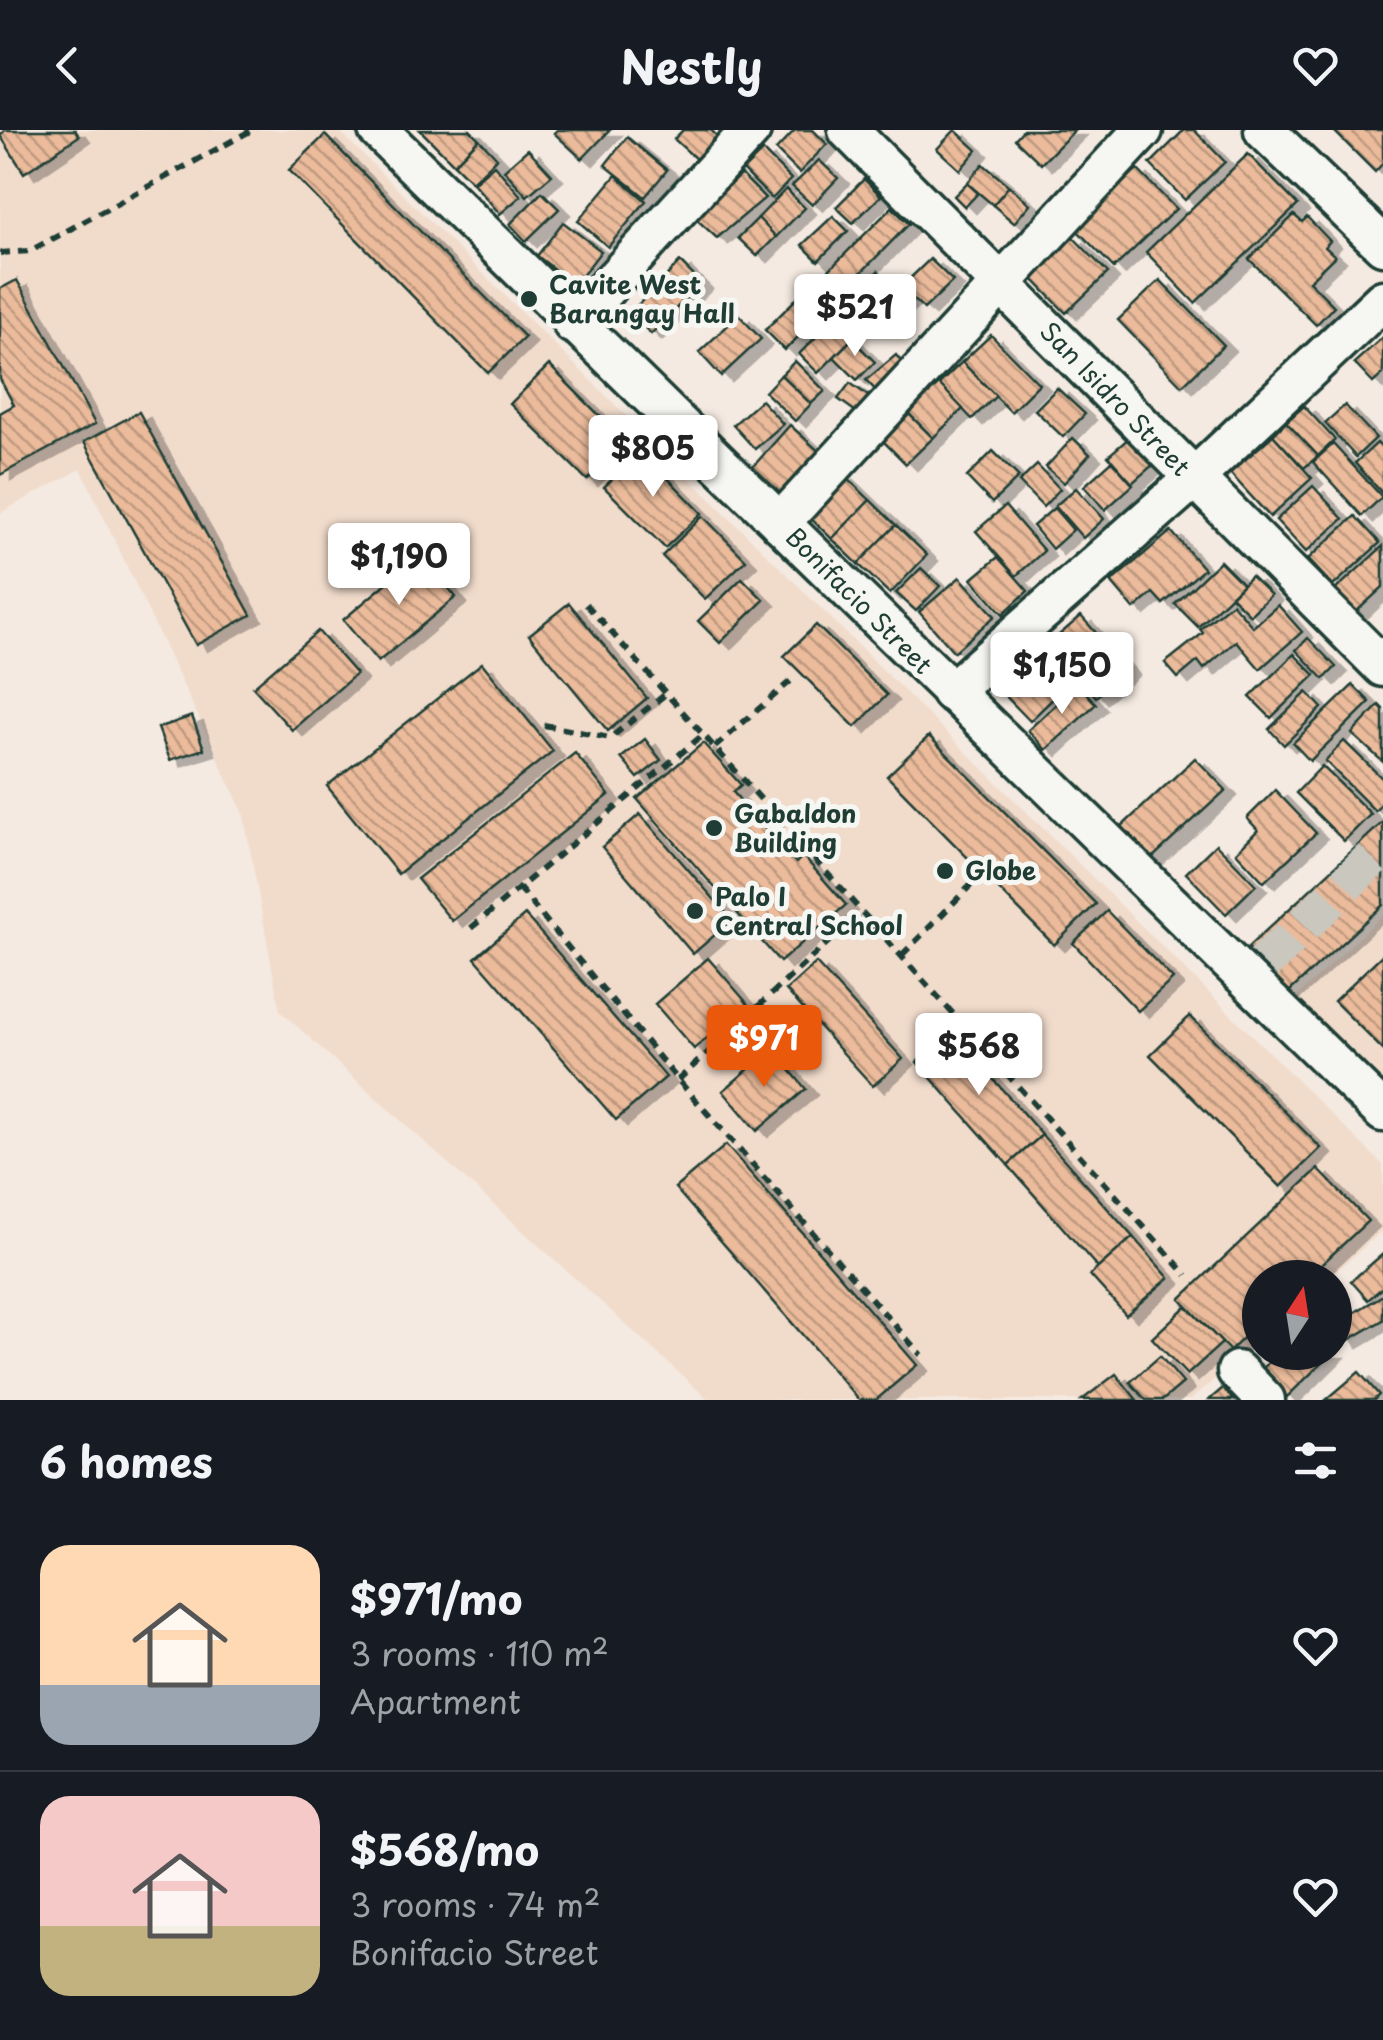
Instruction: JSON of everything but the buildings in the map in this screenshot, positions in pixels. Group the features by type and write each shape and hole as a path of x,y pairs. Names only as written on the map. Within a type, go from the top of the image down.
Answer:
{"street":[{"name":"Bonifacio Street","path":"378,130 951,692 1255,972 1383,1112"},
{"path":"573,324 751,130"},
{"name":"San Isidro Street","path":"848,130 1383,667"},
{"path":"780,522 1143,130"},
{"path":"1264,130 1383,245"},
{"path":"951,692 1194,479 1383,300"},
{"path":"1237,1372 1265,1400"}],"path":[{"path":"0,253 30,251 252,130"},
{"path":"586,604 1186,1275"},
{"path":"715,747 794,680"},
{"path":"544,725 610,738 666,693"},
{"path":"471,928 704,734"},
{"path":"902,955 972,884"},
{"path":"518,888 678,1080 920,1355"},
{"path":"678,1080 862,911"}],"shaded area":[{"name":"Palo I Central School","path":"0,130 338,130 1383,1165 1383,1230 1349,1260 1242,1260 1242,1355 1191,1400 709,1400 280,1011 243,812 81,469 0,513"},
{"path":"1383,915 1383,1087 1293,1000"}],"tunnel":[{"path":"1263,964 1383,848"}],"place":[{"name":"Cavite West Barangay Hall","path":"529,299"},
{"name":"Gabaldon Building","path":"714,828"},
{"name":"Globe","path":"945,871"},
{"name":"Palo I Central School","path":"695,911"}]}
